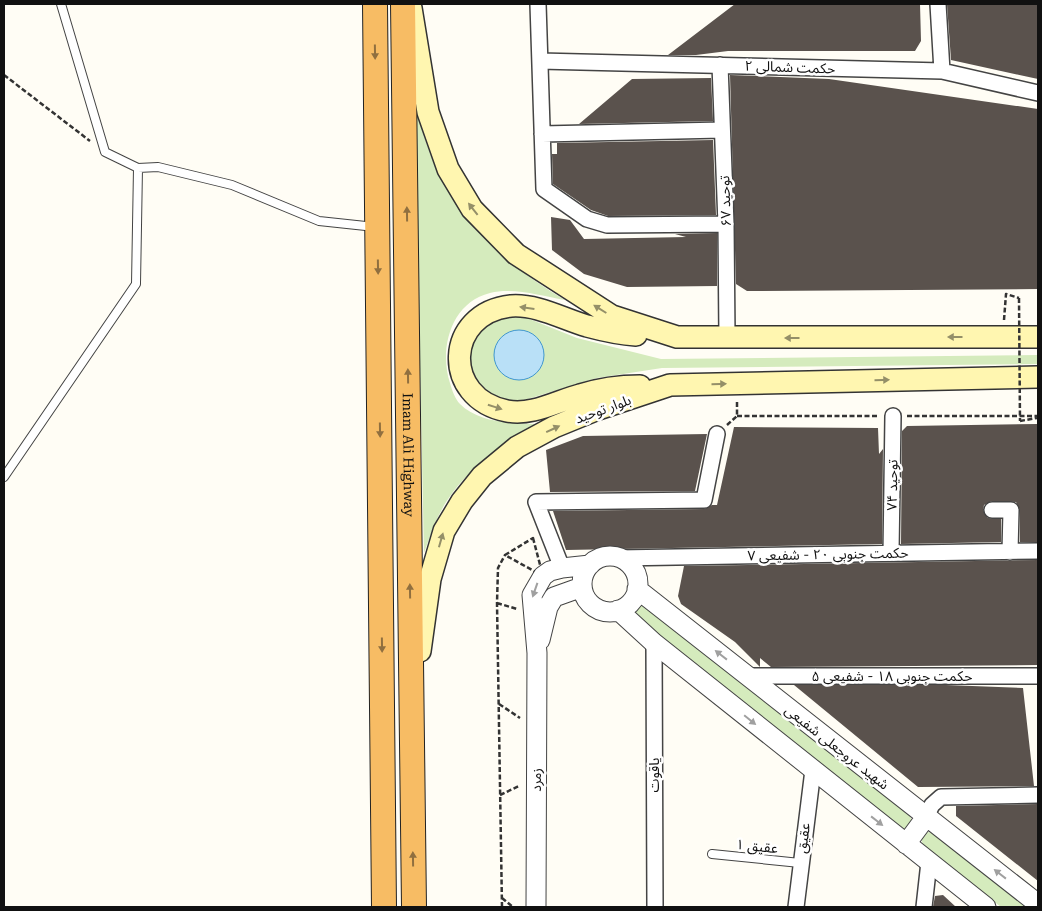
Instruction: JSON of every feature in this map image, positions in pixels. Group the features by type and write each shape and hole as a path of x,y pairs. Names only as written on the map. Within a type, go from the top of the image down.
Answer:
{"highway":[{"name":"Imam Ali Highway","path":"375,4 384,907"},
{"name":"Imam Ali Highway","path":"403,4 414,907"}],"main road":[{"path":"410,4 428,112 448,169 472,209 516,254 568,289 612,316 677,337"},
{"path":"670,385 625,386 581,394 535,410 510,412 489,407 474,398 462,378 459,360 463,340 473,322 490,311 512,306 535,309 587,326 630,335 727,338 1038,336"},
{"path":"995,336 1038,330"},
{"name":"بلوار توحید","path":"412,761 422,628 430,579 444,531 462,500 482,476 517,447 598,409 670,385 1038,377"},
{"path":"982,378 1038,386"}],"street":[{"path":"538,4 544,189 587,219 607,225 726,224"},
{"path":"938,4 942,71"},
{"name":"حکمت شمالی ۲","path":"540,61 942,71 1038,93"},
{"name":"توحید ۶۷","path":"720,65 726,224 727,338"},
{"path":"542,134 722,130"},
{"name":"توحید ۷۴","path":"891,554 894,416"},
{"path":"562,568 536,502 704,500 717,434"},
{"path":"992,510 1011,510 1010,552"},
{"name":"حکمت جنوبی ۲۰ - شفیعی ۷","path":"618,558 1038,551"},
{"path":"600,558 618,558 633,568 637,577 637,589 631,603 618,610 606,612 590,603 582,587 583,578 590,565 600,558"},
{"path":"543,576 562,568 590,565"},
{"name":"زمرد","path":"536,907 536,653 532,595 543,576"},
{"name":"زمرد","path":"536,653 548,607 554,597 582,587"},
{"name":"شهید عروجعلی شفیعی","path":"637,589 1038,904"},
{"path":"618,610 654,643 986,907"},
{"name":"یاقوت","path":"654,643 655,907"},
{"name":"حکمت جنوبی ۱۸ - شفیعی ۵","path":"747,676 1038,676"},
{"name":"عقیق","path":"796,907 813,770"},
{"path":"906,844 926,817 932,805 942,797 1038,795"},
{"path":"924,907 929,862"}],"lane":[{"path":"61,4 105,152 138,168 158,167 232,185 318,221 378,227"},
{"path":"4,478 136,284 138,168"},
{"name":"عقیق ۱","path":"712,854 800,863"}],"path":[{"path":"4,75 105,152"},
{"path":"995,336 1006,294 1020,298 1020,421 1038,417"},
{"path":"717,434 737,416 739,383"},
{"path":"502,907 498,568 505,555 533,538 543,576"},
{"path":"505,555 543,576"},
{"path":"499,704 536,729"},
{"path":"502,898 513,907"}],"green space":[{"path":"414,91 422,130 434,162 446,187 462,210 479,232 519,269 565,300 528,293 499,291 476,298 457,317 447,343 446,356 450,383 458,402 476,415 496,421 536,424 482,462 458,485 440,513 424,553"},
{"path":"512,316 527,318 577,338 661,359 1038,355 1038,364 662,368 597,378 521,401 504,402 480,389 469,364 470,348 485,324"},
{"path":"638,602 910,815 912,823 908,829 903,830 630,613"},
{"path":"928,832 932,833 1026,907 1001,907 923,846 921,837"}],"water":[{"path":"519,330 533,334 540,341 544,355 540,369 533,376 519,380 505,376 498,369 494,355 498,341 505,334"}],"building":[{"path":"735,4 920,4 921,41 915,51 728,51 696,55 668,55"},
{"path":"947,4 1038,4 1038,79 951,60"},
{"path":"730,75 829,79 1038,109 1038,289 747,291 736,284"},
{"path":"711,78 713,121 579,124 632,79"},
{"path":"713,140 716,215 608,216 591,210 553,184 552,154 557,154 557,143"},
{"path":"551,217 570,220 584,239 686,237 675,234 717,233 717,286 627,287 584,274 552,250"},
{"path":"1038,424 1038,542 1020,542 1020,510 1016,502 992,501 984,505 983,510 988,518 1001,519 1001,542 901,544 902,431 907,426"},
{"path":"734,427 878,428 879,454 883,449 882,544 566,550 553,511 704,509 717,505"},
{"path":"707,434 695,491 550,492 546,450 583,436"},
{"path":"1038,560 1038,665 771,667 760,658 760,667 735,642 681,604 678,596 684,566"},
{"path":"794,685 946,685 1023,688 1034,786 918,787"},
{"path":"1038,804 1038,881 956,816 956,806"},
{"path":"943,895 956,907 933,907 935,896"}]}
